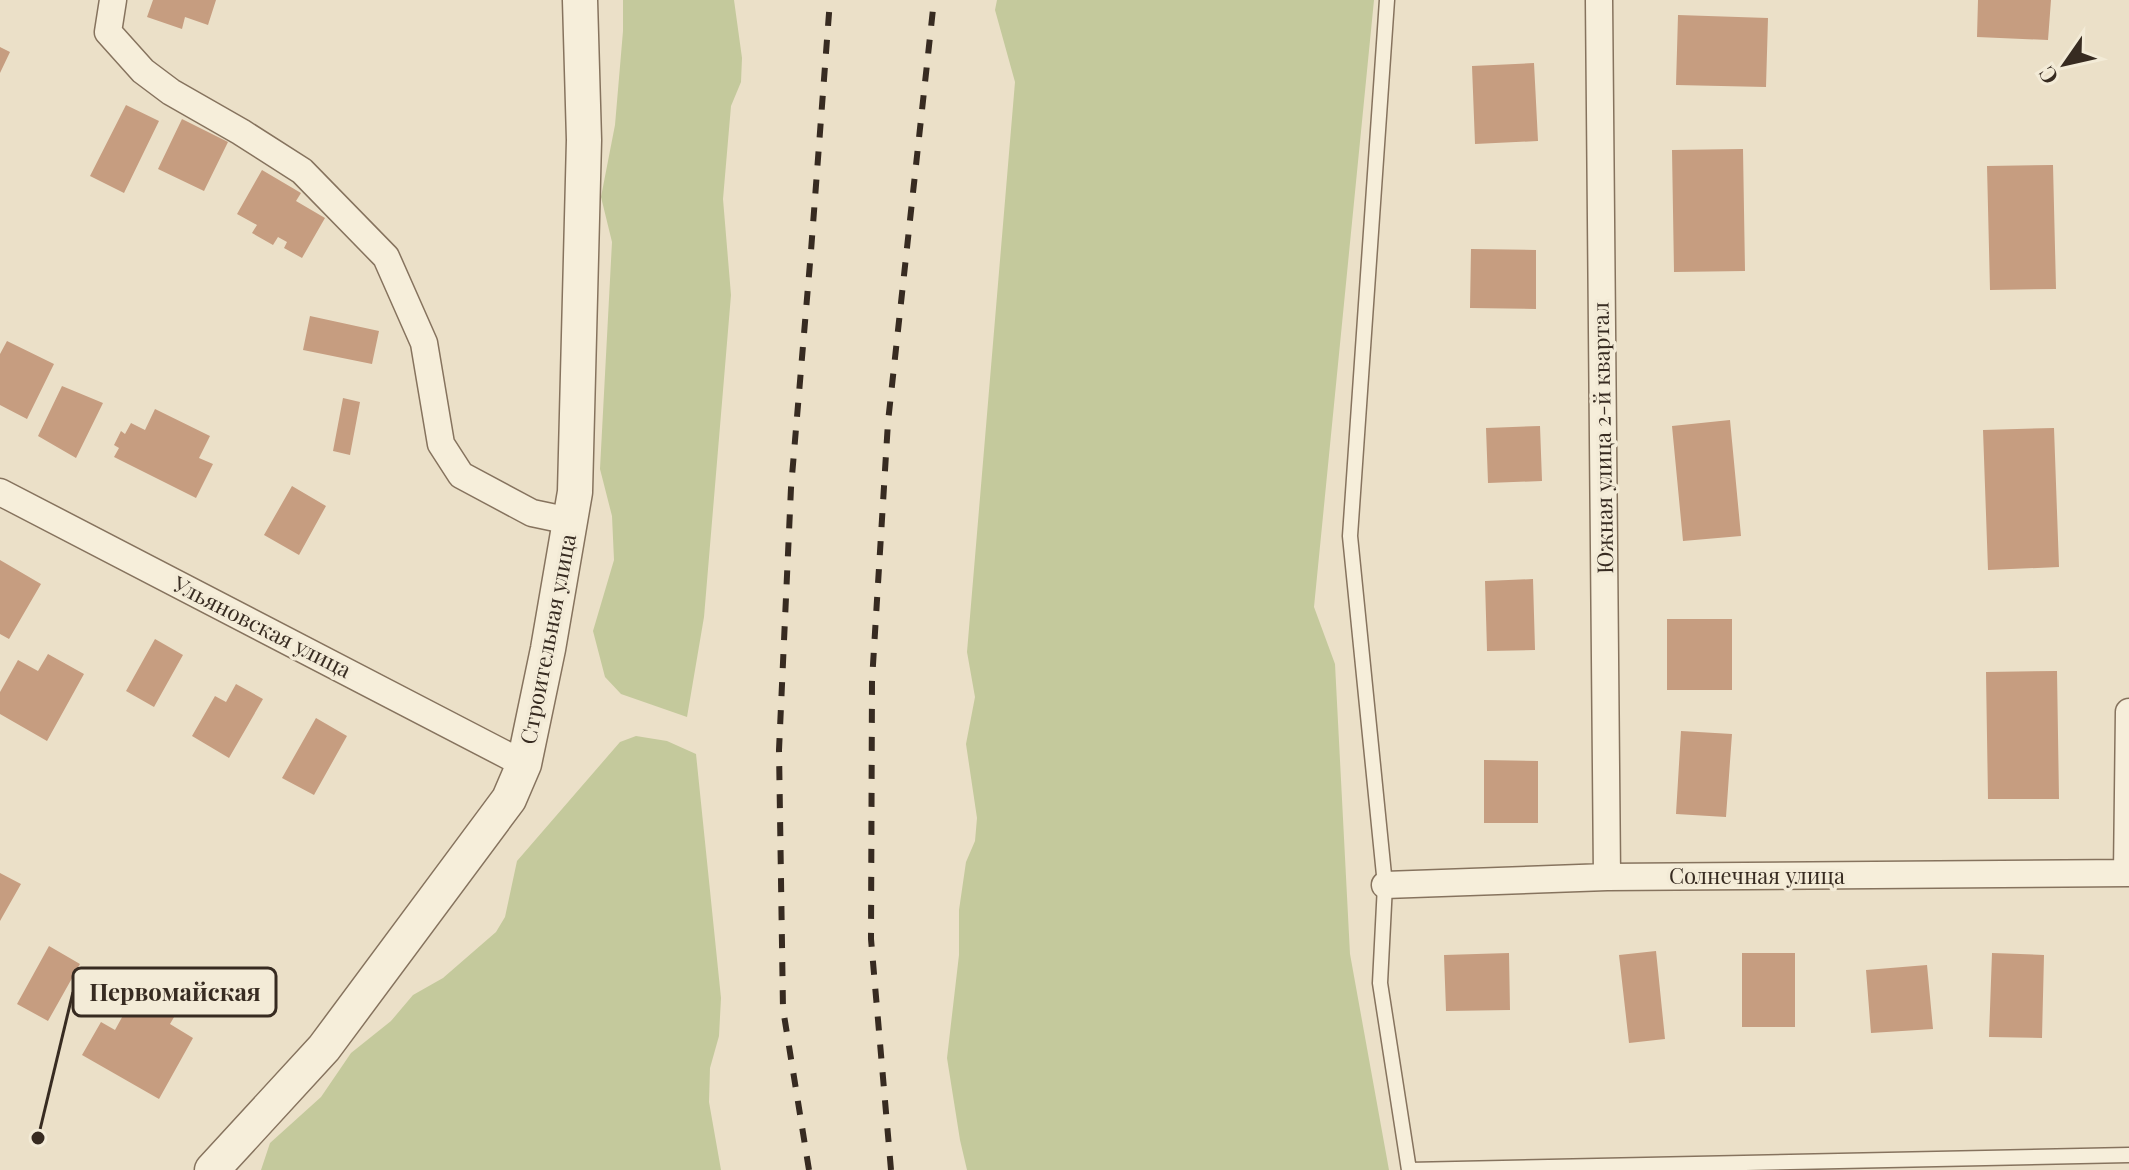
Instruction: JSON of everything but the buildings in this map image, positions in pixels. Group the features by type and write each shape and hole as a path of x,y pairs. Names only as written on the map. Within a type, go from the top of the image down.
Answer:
{"street":[{"path":"113,0 108,32 143,71 171,92 302,171 386,257 424,343 441,444 461,475 532,513 570,521"},
{"name":"Строительная улица","path":"212,1170 324,1048 509,799 524,764 575,492 584,140 580,0"},
{"name":"Южная улица 2-й квартал","path":"1599,0 1607,877"},
{"name":"Ульяновская улица","path":"0,492 524,764"},
{"path":"2128,873 2129,712"},
{"name":"Солнечная улица","path":"1385,885 1607,877 2128,873"}],"lane":[{"path":"1387,0 1350,536 1385,885 1380,983 1409,1170 2129,1155"}],"green space":[{"path":"623,0 734,0 742,58 741,82 731,106 723,199 731,295 704,617 687,717 621,694 605,677 593,631 614,560 612,516 600,469 612,242 601,197 615,125"},
{"path":"997,0 1374,0 1314,607 1335,664 1350,954 1389,1170 967,1170 947,1058 959,955 959,910 966,862 975,841 977,818 966,744 975,697 967,652 1015,82 995,10"},
{"path":"636,736 667,741 696,754 721,998 719,1036 710,1068 709,1102 721,1170 261,1170 270,1143 321,1097 351,1053 391,1021 413,995 443,978 496,932 505,917 517,861 620,742"}],"railway":[{"path":"809,1170 783,1009 779,750 791,488 830,0"},
{"path":"891,1170 871,939 872,681 888,422 934,0"}],"place":[{"name":"Первомайская","path":"38,1138"}]}
